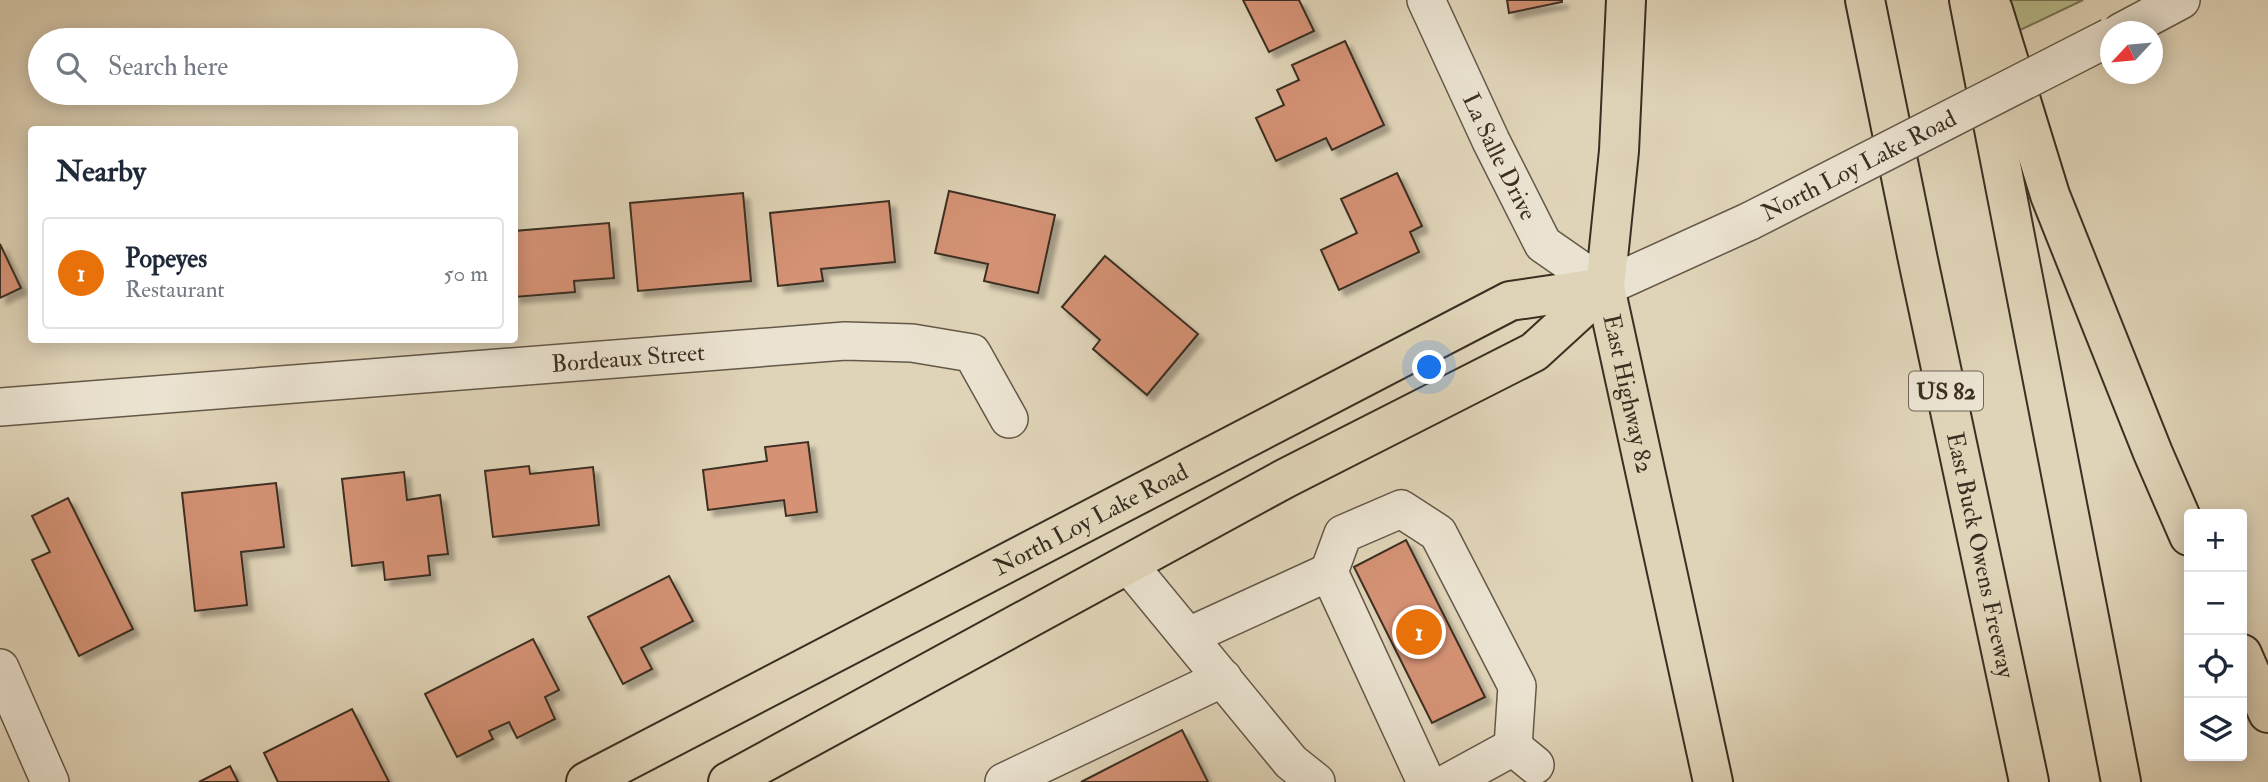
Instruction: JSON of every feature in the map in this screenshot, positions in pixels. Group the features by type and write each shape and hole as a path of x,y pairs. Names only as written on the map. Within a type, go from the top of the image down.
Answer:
{"main road":[{"name":"East Highway 82","path":"1626,0 1619,150 1605,287 1713,782"},
{"name":"East Buck Owens Freeway","path":"1865,0 1920,274 2029,782"},
{"path":"1969,0 2121,782"},
{"path":"1989,0 2050,195 2184,524"},
{"name":"North Loy Lake Road","path":"728,782 1286,478 1534,352 1605,287"},
{"name":"North Loy Lake Road","path":"586,782 1510,301 1605,287"},
{"path":"2247,665 2268,713"}],"street":[{"name":"La Salle Drive","path":"1426,0 1491,141 1543,244 1605,287"},
{"name":"North Loy Lake Road","path":"2140,21 2180,0"},
{"name":"North Loy Lake Road","path":"1605,287 1750,221 2100,42"},
{"name":"Bordeaux Street","path":"0,407 845,341 912,343 972,353 1009,419"},
{"path":"1426,782 1329,572 1343,534 1401,509 1438,533 1517,686 1524,756 1448,782"},
{"path":"1128,564 1291,762 1317,782"},
{"path":"1189,636 1329,572"},
{"path":"0,668 50,782"},
{"path":"1004,782 1223,678"}],"green space":[{"path":"1986,0 2083,0 1995,42"}],"building":[{"path":"1243,0 1299,0 1314,31 1269,52"},
{"path":"1507,0 1562,0 1562,2 1509,13"},
{"path":"1345,41 1384,125 1332,150 1326,138 1276,161 1256,118 1284,105 1277,90 1299,80 1292,65"},
{"path":"1397,173 1422,226 1410,232 1419,252 1339,290 1321,250 1357,233 1341,199"},
{"path":"949,191 1055,215 1038,293 984,281 988,264 935,253"},
{"path":"743,193 751,281 638,291 630,203"},
{"path":"889,201 895,262 821,269 823,281 778,286 770,213"},
{"path":"609,223 614,278 574,281 575,292 518,297 518,231"},
{"path":"0,244 21,288 0,298"},
{"path":"1105,256 1198,334 1147,395 1093,349 1100,340 1062,307"},
{"path":"808,442 817,512 786,516 784,500 708,510 703,470 767,461 765,447"},
{"path":"529,466 530,474 593,467 599,525 493,537 485,471"},
{"path":"404,472 407,500 440,495 448,554 428,556 430,575 385,580 383,562 352,566 342,479"},
{"path":"276,483 284,547 241,552 247,605 195,611 182,493"},
{"path":"68,498 133,629 79,656 32,560 50,552 32,516"},
{"path":"1406,540 1485,697 1432,723 1354,567"},
{"path":"669,576 693,621 641,648 652,669 623,684 588,617"},
{"path":"533,639 559,690 545,697 555,719 517,738 509,722 489,731 493,739 457,757 425,694"},
{"path":"352,709 389,782 278,782 264,753"},
{"path":"1182,730 1208,782 1081,782"},
{"path":"230,766 238,782 199,782"}],"place":[{"name":"Popeyes","path":"1419,632"}]}
